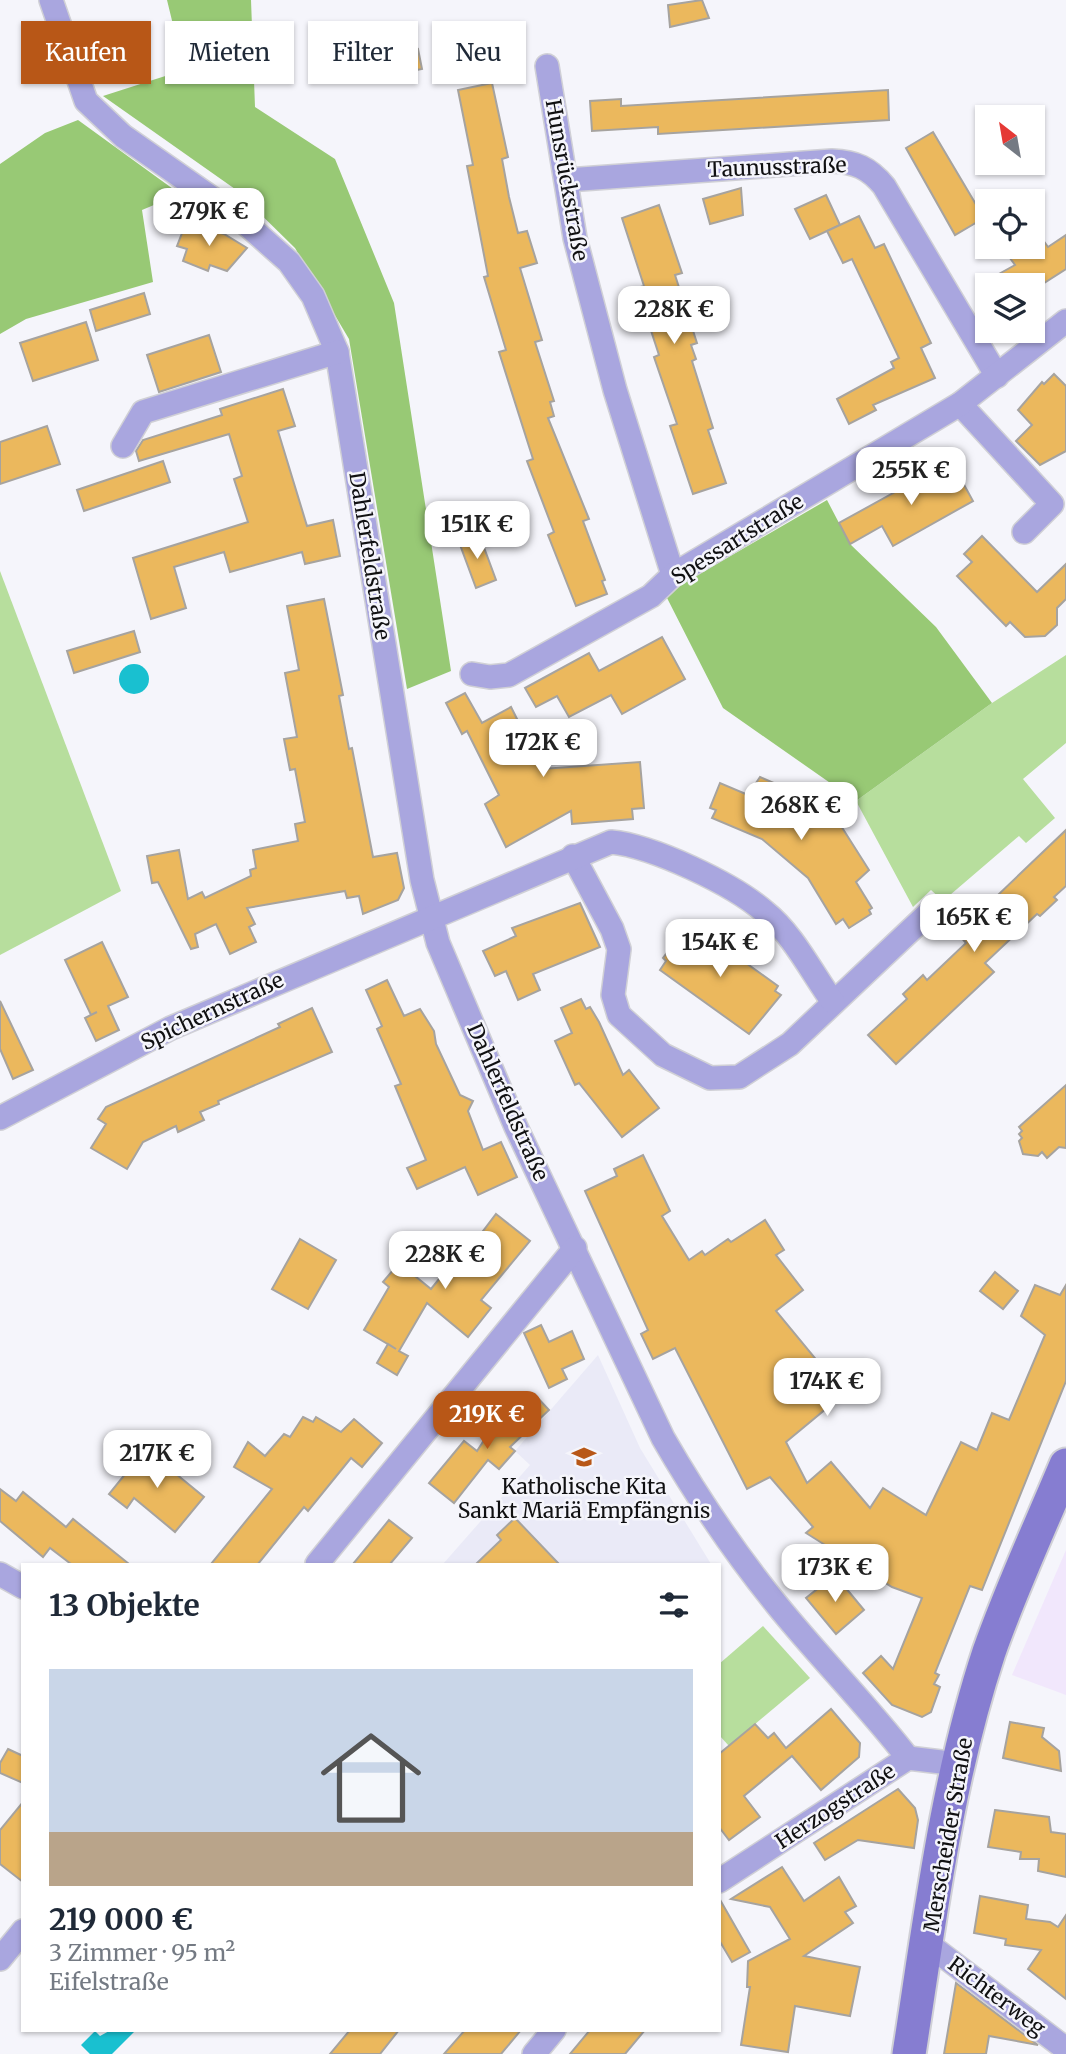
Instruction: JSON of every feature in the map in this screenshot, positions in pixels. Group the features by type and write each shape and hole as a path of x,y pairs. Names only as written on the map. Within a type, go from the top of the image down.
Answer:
{"main road":[{"name":"Merscheider Straße","path":"909,2054 958,1764 989,1653 1066,1465"}],"street":[{"name":"Dahlerfeldstraße","path":"51,0 86,101 123,136 236,215 289,262 313,296 337,352 430,916 516,1127 663,1438 713,1520 777,1605 908,1758"},
{"name":"Hunsrückstraße","path":"547,66 575,238 615,390 673,575"},
{"name":"Taunusstraße","path":"567,180 832,161 861,166 873,173 884,186 997,376"},
{"name":"Spessartstraße","path":"472,674 490,677 509,675 650,596 673,575 960,404 1066,321"},
{"path":"123,446 143,412 337,352"},
{"path":"960,404 1052,504 1024,532"},
{"name":"Spichernstraße","path":"0,1118 172,1028 601,844 626,843 647,849 741,895 767,913 833,1002"},
{"path":"573,856 612,929 619,949 614,995 619,1015 663,1055 710,1078 739,1076 796,1040 932,910"},
{"path":"318,1563 575,1248"},
{"path":"0,1574 21,1586"},
{"name":"Herzogstraße","path":"721,1880 908,1758 958,1764"},
{"path":"0,1959 21,1933"},
{"name":"Richterweg","path":"928,1944 1066,2049"},
{"path":"534,2054 552,2032"}],"shaded area":[{"name":"Katholische Kita Sankt Mariä Empfängnis","path":"598,1355 640,1448 710,1563 444,1563 530,1465 515,1451"},
{"path":"1066,1550 1066,1695 1012,1675"}],"green space":[{"path":"167,0 251,0 252,21 172,21"},
{"path":"165,76 165,84 254,84 255,107 335,159 394,303 451,671 407,689 349,339 295,248 235,189 103,96 140,84 151,84 151,81"},
{"path":"78,120 180,194 142,210 153,282 26,319 0,334 0,164 45,133"},
{"path":"827,500 850,544 936,627 992,703 856,801 723,708 665,594"},
{"path":"0,571 121,891 0,955"},
{"path":"1066,655 1066,743 1023,779 1055,818 1026,843 1019,836 943,901 931,890 913,907 856,801 992,703"},
{"path":"763,1626 810,1678 729,1746 721,1737 721,1662"}],"water":[{"path":"134,664 140,665 148,673 148,685 140,693 134,694 128,693 120,685 119,679 120,673 128,665"},
{"path":"94,2032 100,2036 107,2032 134,2032 112,2054 90,2054 81,2045"}],"building":[{"path":"702,0 709,18 670,27 668,5"},
{"path":"418,49 422,69 418,70"},
{"path":"492,84 508,157 502,159 518,233 527,231 537,263 520,268 542,340 535,342 554,401 550,402 554,416 548,418 589,519 583,521 605,580 602,581 607,594 576,606 548,535 554,532 527,461 533,459 499,352 506,350 484,277 488,276 467,166 473,165 458,90"},
{"path":"888,90 889,120 658,134 658,127 592,131 590,101 621,99 621,106"},
{"path":"933,132 975,203 975,223 955,235 906,148"},
{"path":"741,188 743,215 710,224 703,199"},
{"path":"826,195 840,225 810,239 795,209"},
{"path":"659,205 682,273 675,275 697,343 691,345 696,359 692,361 713,428 708,430 726,483 693,494 670,426 677,424 654,357 659,355 637,288 644,286 622,218"},
{"path":"859,216 875,248 884,244 931,343 921,348 935,378 873,405 876,410 849,424 837,399 894,368 891,362 899,358 852,259 843,263 827,231"},
{"path":"186,223 224,234 247,248 227,271 210,265 208,271 183,261 187,249 177,246"},
{"path":"1066,235 1066,269 1045,282 1045,273 1001,273 1015,265 1011,259 1045,259 1045,243 1048,247"},
{"path":"144,293 150,314 96,331 90,310"},
{"path":"86,322 98,360 33,381 20,343"},
{"path":"209,335 221,372 159,392 147,355"},
{"path":"1054,374 1066,386 1066,451 1040,465 1016,441 1032,425 1018,410 1042,382 1044,384"},
{"path":"283,389 295,426 278,431 307,526 333,520 340,556 305,564 302,552 230,572 224,552 174,567 186,608 151,619 133,558 248,522 234,479 242,476 229,434 139,461 136,451 143,440 222,415 220,409"},
{"path":"47,426 60,464 0,484 0,442"},
{"path":"163,461 170,482 84,511 77,490"},
{"path":"951,461 973,501 893,546 882,526 850,544 839,523"},
{"path":"479,534 496,580 476,588 459,542"},
{"path":"982,536 1037,592 1066,564 1066,599 1057,608 1057,625 1045,636 1025,637 1010,622 1006,626 957,576 972,562 964,554"},
{"path":"324,599 343,695 339,696 349,749 352,748 373,857 397,853 404,888 398,900 363,914 359,896 347,898 345,891 247,908 255,924 249,927 256,942 230,954 216,924 195,934 198,947 191,949 158,882 152,883 147,856 179,850 188,899 202,892 205,898 251,876 250,870 256,868 253,850 298,841 295,824 305,822 295,769 290,770 284,739 297,737 285,673 299,670 287,606"},
{"path":"134,631 140,652 74,673 67,651"},
{"path":"662,637 685,679 622,714 611,695 569,717 557,696 536,707 525,688 589,653 599,671"},
{"path":"465,693 482,723 511,707 542,769 640,762 644,808 632,809 633,819 572,824 571,811 506,847 485,804 499,795 467,731 462,734 446,703"},
{"path":"760,777 829,807 869,870 856,882 872,908 869,910 871,914 849,928 843,919 836,924 808,878 762,839 712,818 716,810 710,808 720,783 748,795"},
{"path":"1066,830 1066,886 1054,897 1057,900 1040,916 1037,914 985,963 994,972 896,1064 868,1035 907,999 903,994 923,975 927,980 966,943 961,937 982,919 978,914"},
{"path":"580,903 600,947 533,974 540,990 518,1000 506,971 495,976 483,951 516,936 512,928"},
{"path":"696,927 778,986 775,991 781,995 749,1034 660,970 666,961 663,958 686,928 692,932"},
{"path":"102,942 128,997 108,1006 119,1030 96,1041 85,1018 91,1015 65,960"},
{"path":"387,980 404,1016 420,1009 434,1031 436,1044 460,1095 473,1101 468,1111 483,1150 501,1142 517,1177 478,1195 465,1167 417,1189 407,1168 426,1160 395,1086 401,1084 377,1029 382,1026 366,990"},
{"path":"581,999 586,1009 590,1007 599,1022 623,1075 629,1070 659,1108 622,1137 579,1083 575,1085 555,1041 572,1033 561,1008"},
{"path":"0,1001 33,1070 13,1079 0,1049"},
{"path":"312,1008 332,1052 218,1101 219,1104 200,1112 204,1120 178,1132 176,1126 143,1142 127,1169 91,1148 106,1124 98,1119 106,1107 280,1027 278,1024"},
{"path":"1066,1085 1066,1148 1059,1147 1047,1158 1042,1152 1038,1156 1023,1154 1019,1141 1022,1131 1019,1127"},
{"path":"643,1155 670,1211 662,1216 689,1260 702,1251 705,1255 728,1239 731,1242 765,1220 784,1250 776,1255 803,1290 776,1311 824,1369 819,1373 839,1398 786,1442 807,1483 831,1462 870,1508 883,1488 926,1515 961,1442 977,1450 992,1413 1009,1420 1045,1335 1021,1316 1035,1285 1060,1295 1066,1285 1066,1381 982,1590 970,1586 935,1673 939,1675 934,1684 940,1687 931,1712 922,1717 892,1705 863,1673 881,1656 893,1669 922,1598 892,1587 806,1533 813,1527 770,1477 747,1489 675,1348 653,1359 641,1334 648,1330 585,1191 617,1176 614,1169"},
{"path":"496,1214 530,1241 481,1300 491,1308 468,1337 427,1303 399,1351 408,1356 397,1375 377,1363 388,1344 364,1330 389,1287 383,1282 399,1263 431,1289 460,1253 464,1256"},
{"path":"300,1239 336,1260 308,1309 272,1289"},
{"path":"995,1272 1018,1291 1003,1309 980,1291"},
{"path":"541,1325 549,1342 572,1331 584,1359 562,1369 567,1379 549,1388 524,1333"},
{"path":"534,1394 549,1410 510,1447 515,1451 499,1469 488,1460 454,1503 429,1483 464,1441 477,1451 490,1431 494,1434"},
{"path":"303,1417 313,1422 316,1417 341,1432 354,1419 382,1443 362,1467 351,1458 308,1511 304,1507 259,1563 212,1563 272,1489 234,1467 248,1442 265,1456 284,1434 290,1437"},
{"path":"142,1446 204,1497 175,1532 134,1498 127,1508 109,1494 131,1467 128,1465"},
{"path":"0,1489 16,1501 23,1492 66,1527 73,1519 128,1563 70,1563 50,1548 43,1557 0,1521"},
{"path":"515,1518 558,1563 477,1563 501,1540 497,1535"},
{"path":"389,1520 412,1538 391,1563 354,1563"},
{"path":"835,1575 864,1610 836,1634 806,1598"},
{"path":"831,1709 860,1743 859,1757 821,1790 792,1756 744,1796 760,1817 729,1840 721,1830 721,1752 755,1724 768,1738 774,1733 786,1748"},
{"path":"1010,1722 1044,1728 1042,1737 1059,1751 1061,1771 1003,1758"},
{"path":"8,1749 21,1755 21,1782 0,1773 0,1763"},
{"path":"898,1789 915,1808 918,1820 914,1848 858,1840 825,1860 814,1843"},
{"path":"21,1804 21,1880 0,1864 0,1830"},
{"path":"995,1810 1049,1817 1051,1832 1066,1834 1066,1877 1038,1871 1039,1859 1020,1859 1021,1852 988,1847"},
{"path":"782,1867 804,1901 839,1877 856,1906 845,1912 853,1923 804,1956 860,1967 850,2016 795,2006 788,2052 741,2045 750,1987 747,1987 748,1961 790,1939 770,1907 731,1899"},
{"path":"980,1896 1028,1905 1026,1919 1050,1922 1058,1927 1066,1915 1066,1999 1028,1969 1041,1950 1005,1945 1006,1939 974,1933"},
{"path":"721,1901 750,1952 732,1962 721,1943"},
{"path":"956,1983 1038,2045 989,2036 986,2054 944,2054"},
{"path":"348,2032 397,2032 380,2054 330,2054"},
{"path":"463,2032 519,2032 501,2054 444,2054"},
{"path":"588,2032 643,2032 625,2054 570,2054"}],"place":[{"name":"Katholische Kita Sankt Mariä Empfängnis","path":"584,1457"}]}
